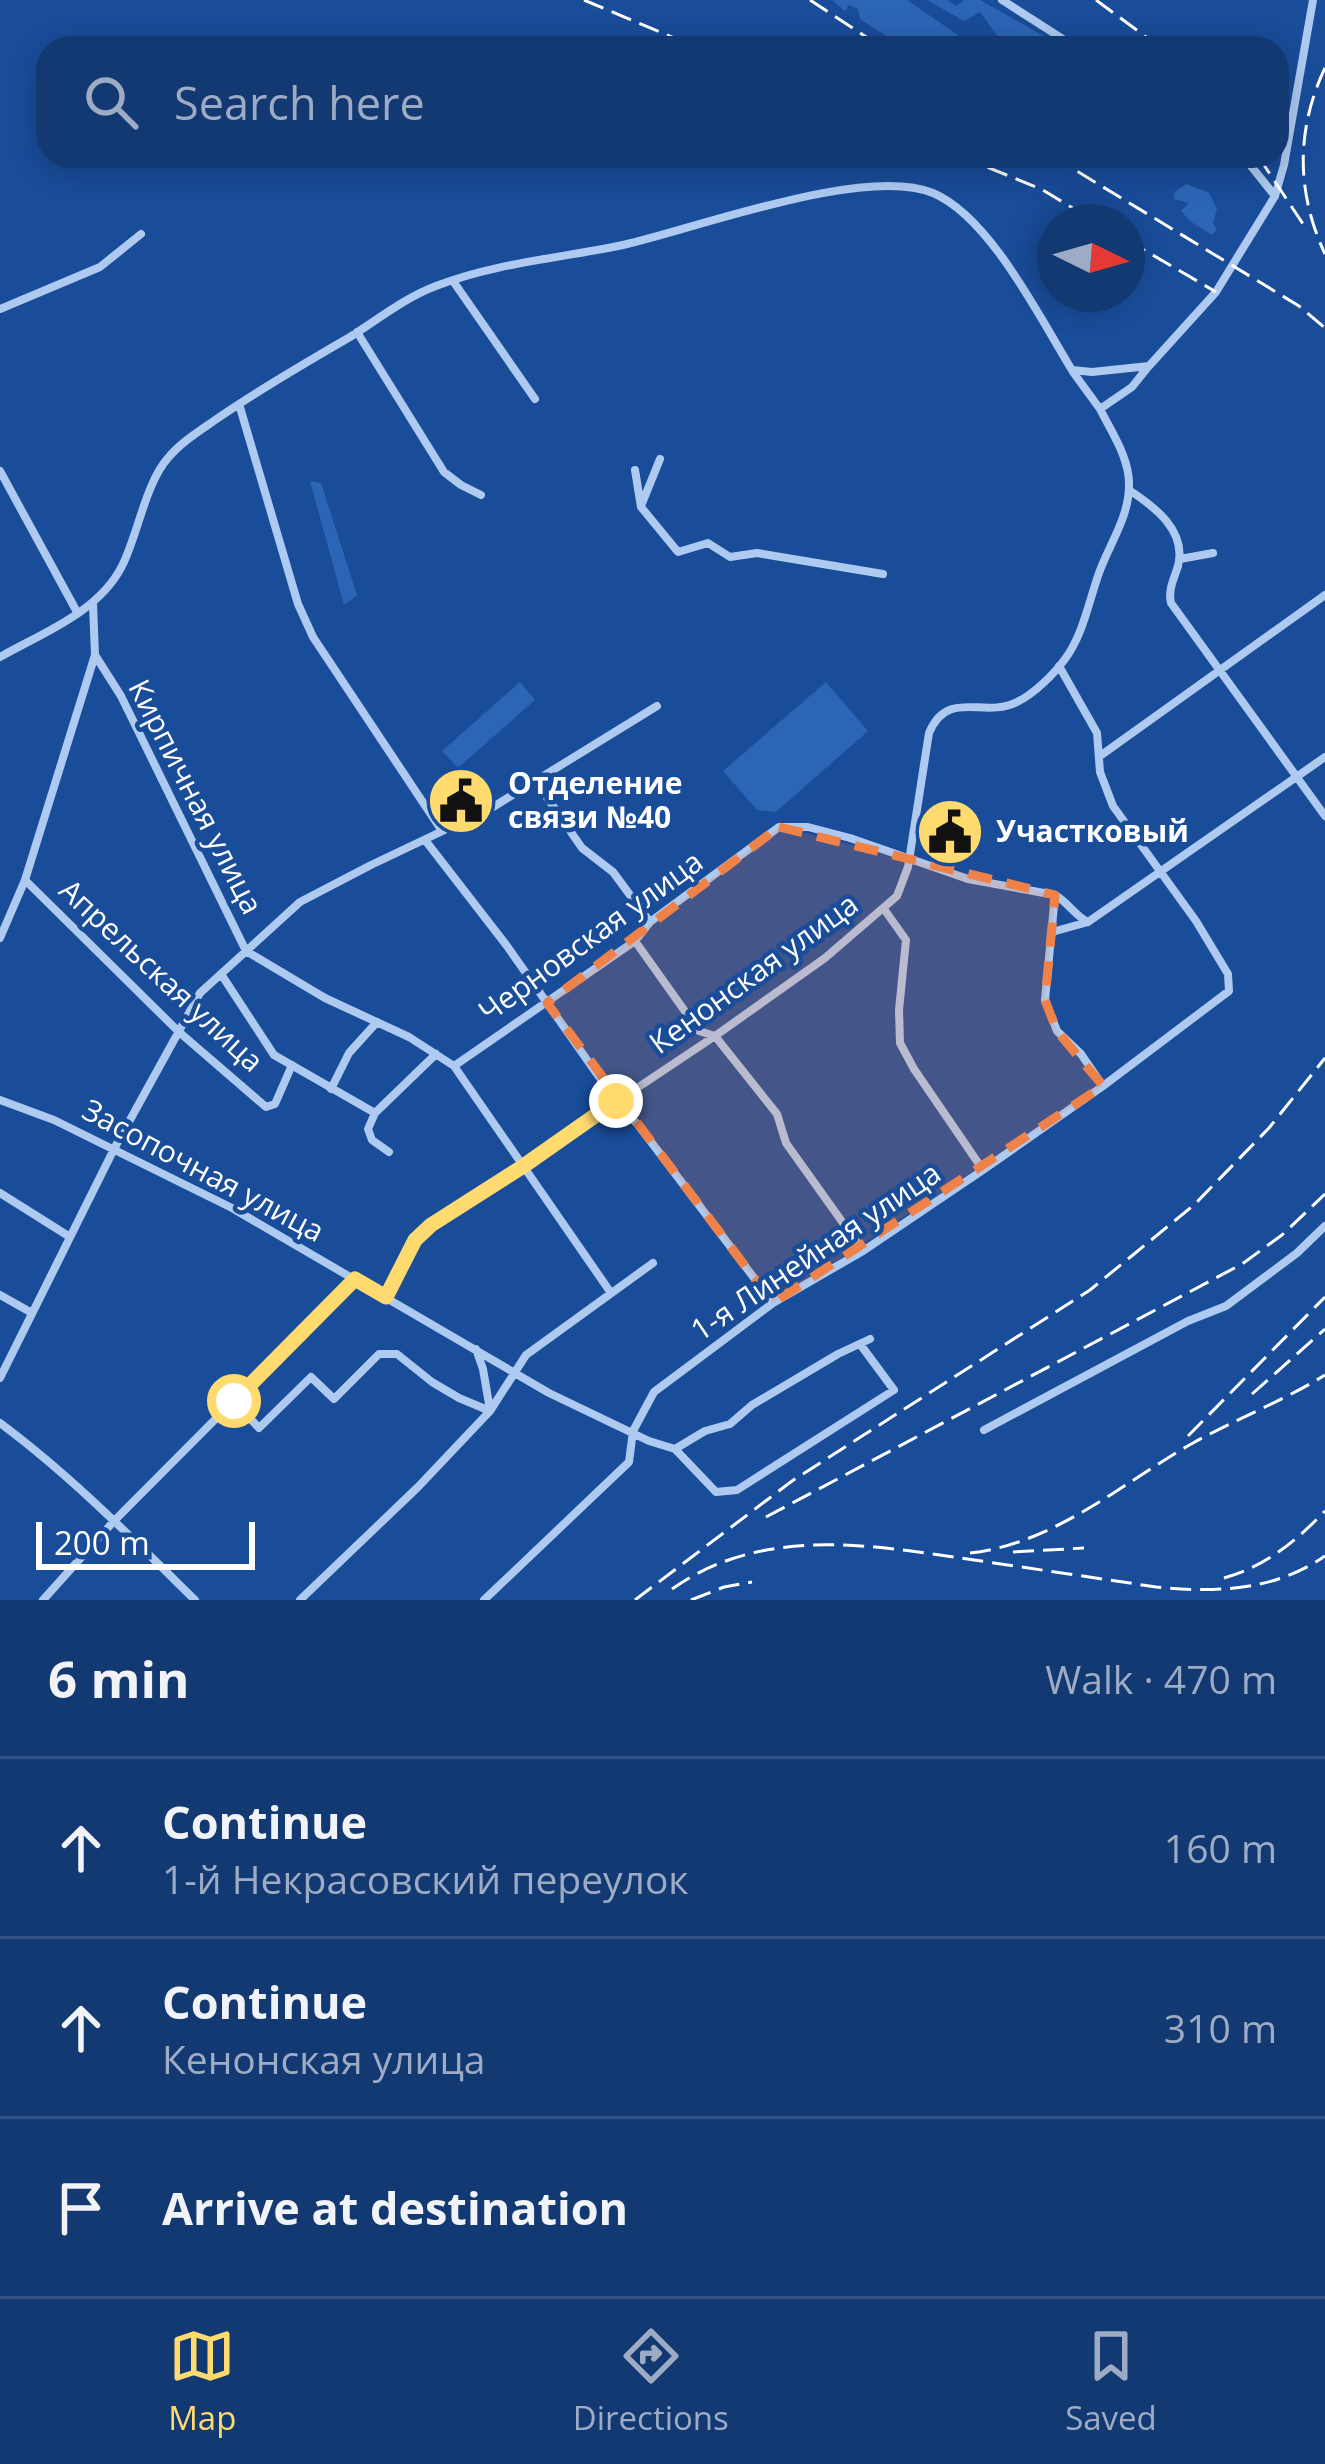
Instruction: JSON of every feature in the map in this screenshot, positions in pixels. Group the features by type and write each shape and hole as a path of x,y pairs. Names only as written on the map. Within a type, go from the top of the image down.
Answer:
{"street":[{"path":"1003,0 1058,36"},
{"path":"1289,137 1313,0"},
{"path":"1253,168 1276,196"},
{"path":"1100,410 1132,386 1216,292 1276,196 1283,168"},
{"path":"0,657 93,604 122,568 165,460 239,404 434,286 635,242 831,191 907,186 952,202 986,235 1100,410 1122,454 1130,490 1125,512 1081,627 1059,666 1097,733 1100,772 1113,806 1160,873"},
{"path":"0,309 100,267 141,235"},
{"path":"454,281 535,399"},
{"path":"357,332 444,472 481,495"},
{"path":"1072,370 1149,366"},
{"path":"239,404 298,604 314,638 442,831"},
{"path":"640,507 660,459"},
{"path":"635,470 640,507 678,552 708,543 730,557 758,553 883,574"},
{"path":"1,473 78,612"},
{"path":"1130,490 1169,523 1178,540 1180,559 1169,594 1171,603 1325,816"},
{"path":"1180,559 1213,553"},
{"path":"1099,757 1325,595"},
{"path":"0,938 25,880 95,656 93,604"},
{"name":"Кирпичная улица","path":"95,656 121,696 246,951 454,1066 611,1293"},
{"name":"Кенонская улица","path":"386,1297 415,1240 431,1225 715,1036 825,958 884,909 901,891 927,743 940,714 952,708 1017,702 1059,666"},
{"path":"0,1378 114,1149 200,993 300,902 474,817 657,706"},
{"path":"1052,932 1088,922 1325,757"},
{"path":"537,782 582,848 613,872 650,922"},
{"name":"Черновская улица","path":"454,1066 635,940 650,922 779,827 808,827 968,879 1055,895"},
{"path":"424,840 507,946 616,1101 773,1303"},
{"name":"1-я Линейная улица","path":"484,1600 629,1462 633,1431 654,1392 773,1303 862,1251 983,1170 1229,991 1228,974 1160,873"},
{"name":"Апрельская улица","path":"25,880 179,1032 266,1107 274,1104 292,1065"},
{"path":"1088,922 1055,895 1045,1000 1057,1031 1081,1054 1103,1086"},
{"path":"884,909 906,940 900,1043 983,1170"},
{"path":"635,940 699,1031 715,1036 777,1114 786,1143 862,1251"},
{"path":"221,974 274,1055 375,1113"},
{"path":"332,1089 349,1053 377,1022"},
{"path":"388,1152 372,1140 368,1129 375,1113 436,1054"},
{"name":"Засопочная улица","path":"0,1100 54,1120 232,1208 549,1393 675,1449"},
{"path":"0,1193 70,1237"},
{"path":"984,1430 1188,1321 1226,1306 1325,1226"},
{"path":"300,1600 490,1412 526,1355 653,1263"},
{"path":"43,1600 114,1521 355,1279"},
{"path":"0,1295 32,1313"},
{"path":"860,1344 894,1390 737,1490 716,1492 675,1449 705,1431 730,1424 752,1405 860,1344 870,1339"},
{"path":"476,1349 490,1412"},
{"path":"234,1401 259,1428 311,1378 334,1399 379,1354 397,1354 432,1382 490,1412"},
{"path":"0,1423 114,1521 195,1600"}],"highlighted area":[{"path":"779,827 1055,895 1045,1000 1057,1031 1103,1086 773,1303 547,1003"}],"shaded area":[{"path":"832,0 907,0 960,36 886,36 860,19 858,9 849,5 845,11"},
{"path":"927,0 947,0 956,6 964,0 980,0 1044,36 997,36 980,12 964,21"},
{"path":"1186,184 1209,193 1217,209 1213,223 1217,229 1212,235 1181,211 1189,203 1174,199"},
{"path":"310,481 321,483 357,595 344,605"},
{"path":"520,682 535,700 458,768 442,751"},
{"path":"826,682 868,731 776,812 757,810 723,771"}],"railway":[{"path":"584,0 670,36"},
{"path":"810,0 865,36"},
{"path":"1096,0 1145,36"},
{"path":"1325,68 1309,114 1303,161 1309,207 1325,254"},
{"path":"989,168 1066,204"},
{"path":"1072,168 1299,306 1325,328"},
{"path":"1266,168 1305,227"},
{"path":"1145,251 1216,292"},
{"path":"635,1600 792,1481 1090,1290 1194,1205 1269,1128 1325,1058"},
{"path":"766,1517 1242,1264 1282,1235 1325,1194"},
{"path":"1188,1436 1325,1297"},
{"path":"1252,1394 1325,1329"},
{"path":"970,1553 1030,1538 1059,1525 1193,1443 1325,1375"},
{"path":"1224,1578 1279,1552 1325,1511"},
{"path":"672,1589 743,1555 819,1545 897,1549 1200,1590 1265,1583 1325,1556"},
{"path":"1013,1552 1084,1548"},
{"path":"691,1600 752,1582"}],"place":[{"name":"Отделение связи №40","path":"461,801"},
{"name":"Участковый","path":"950,832"}],"route":[{"path":"234,1401 355,1279 386,1297 415,1240 431,1225 616,1101"}]}
